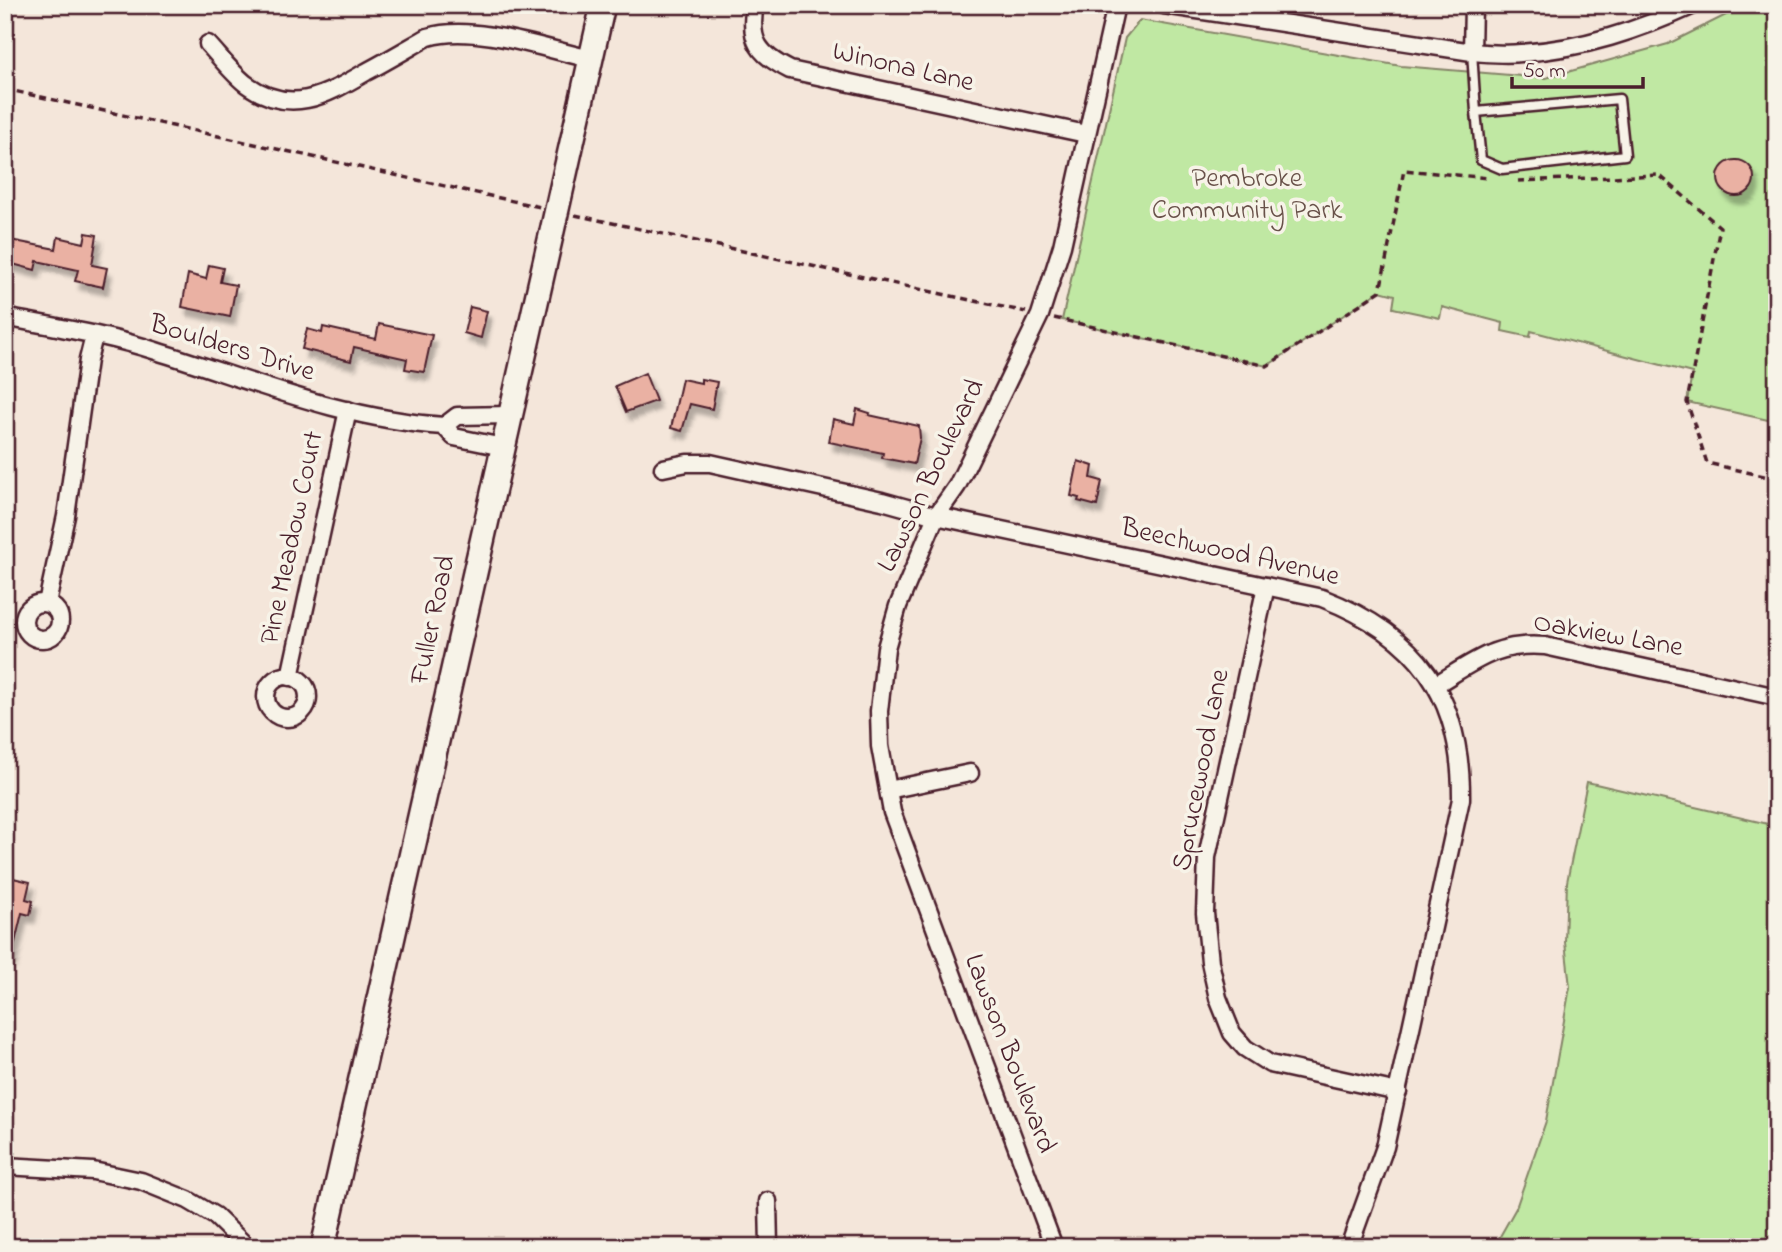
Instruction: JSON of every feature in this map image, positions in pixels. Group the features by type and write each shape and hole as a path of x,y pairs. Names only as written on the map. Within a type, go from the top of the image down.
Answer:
{"street":[{"name":"Fuller Road","path":"323,1247 604,5"},
{"name":"Winona Lane","path":"755,5 753,37 762,54 790,70 1086,134"},
{"name":"Lawson Boulevard","path":"1054,1247 922,899 892,812 880,746 879,711 887,649 898,606 936,516 957,486 1040,315 1062,246 1116,5"},
{"path":"1164,5 1268,13 1472,52 1521,54 1577,46 1640,29 1694,5"},
{"path":"1472,52 1473,5"},
{"path":"208,44 243,82 258,92 289,101 309,100 329,94 428,37 442,33 483,35 591,59"},
{"name":"Boulders Drive","path":"5,317 154,350 295,398 401,422 443,426 454,437 503,447"},
{"path":"47,603 66,516 88,360 94,336"},
{"name":"Pine Meadow Court","path":"290,677 348,410"},
{"name":"Boulders Drive","path":"443,426 457,416 510,415"},
{"name":"Beechwood Avenue","path":"663,468 687,463 710,463 882,501 936,516 1322,598 1346,607 1385,629 1409,652 1437,684 1452,720 1461,764 1461,799 1398,1092 1377,1175 1349,1247"},
{"name":"Sprucewood Lane","path":"1266,586 1208,857 1205,913 1210,962 1218,998 1232,1033 1245,1048 1270,1064 1398,1092"},
{"name":"Oakview Lane","path":"1437,684 1488,653 1522,644 1545,646 1777,697"},
{"path":"888,790 970,773"},
{"path":"5,1166 93,1171 141,1181 188,1200 206,1211 247,1247"},
{"path":"768,1201 769,1247"}],"lane":[{"path":"1472,52 1476,112 1480,160 1502,169 1625,155 1619,99 1476,112"}],"path":[{"path":"5,89 1268,366 1380,291 1404,170 1498,179"},
{"path":"1511,180 1524,182 1659,174 1720,228 1687,402 1707,463 1777,479"}],"green space":[{"name":"Pembroke Community Park","path":"1746,5 1777,5 1777,422 1687,402 1692,373 1531,331 1530,337 1502,331 1503,323 1442,307 1440,318 1393,308 1395,295 1380,291 1267,366 1062,320 1125,38 1140,20 1401,66 1546,78 1668,44"},
{"path":"1587,782 1777,826 1777,1247 1494,1247 1516,1208 1546,1121 1570,987 1565,942 1567,882"}],"building":[{"path":"1736,160 1749,165 1754,178 1749,191 1736,196 1723,191 1718,178 1723,165"},
{"path":"86,233 97,235 92,265 107,268 103,287 75,281 78,270 37,261 35,270 5,262 5,239 56,249 58,237 84,243"},
{"path":"209,265 223,268 220,282 236,285 230,317 182,307 188,274 206,279"},
{"path":"470,307 487,311 481,338 464,333"},
{"path":"379,324 432,335 424,372 405,369 407,359 354,347 351,361 302,349 307,329 322,333 323,327 376,339"},
{"path":"645,373 656,401 626,412 615,386"},
{"path":"682,379 701,383 701,379 717,382 712,409 690,404 682,431 671,428"},
{"path":"857,409 870,413 869,415 919,426 920,438 914,464 882,458 883,453 829,442 833,419 854,424"},
{"path":"1078,461 1093,466 1091,478 1102,481 1097,506 1078,501 1079,498 1071,496"},
{"path":"5,876 30,882 26,899 33,901 30,915 22,913 11,959 5,958"}]}
